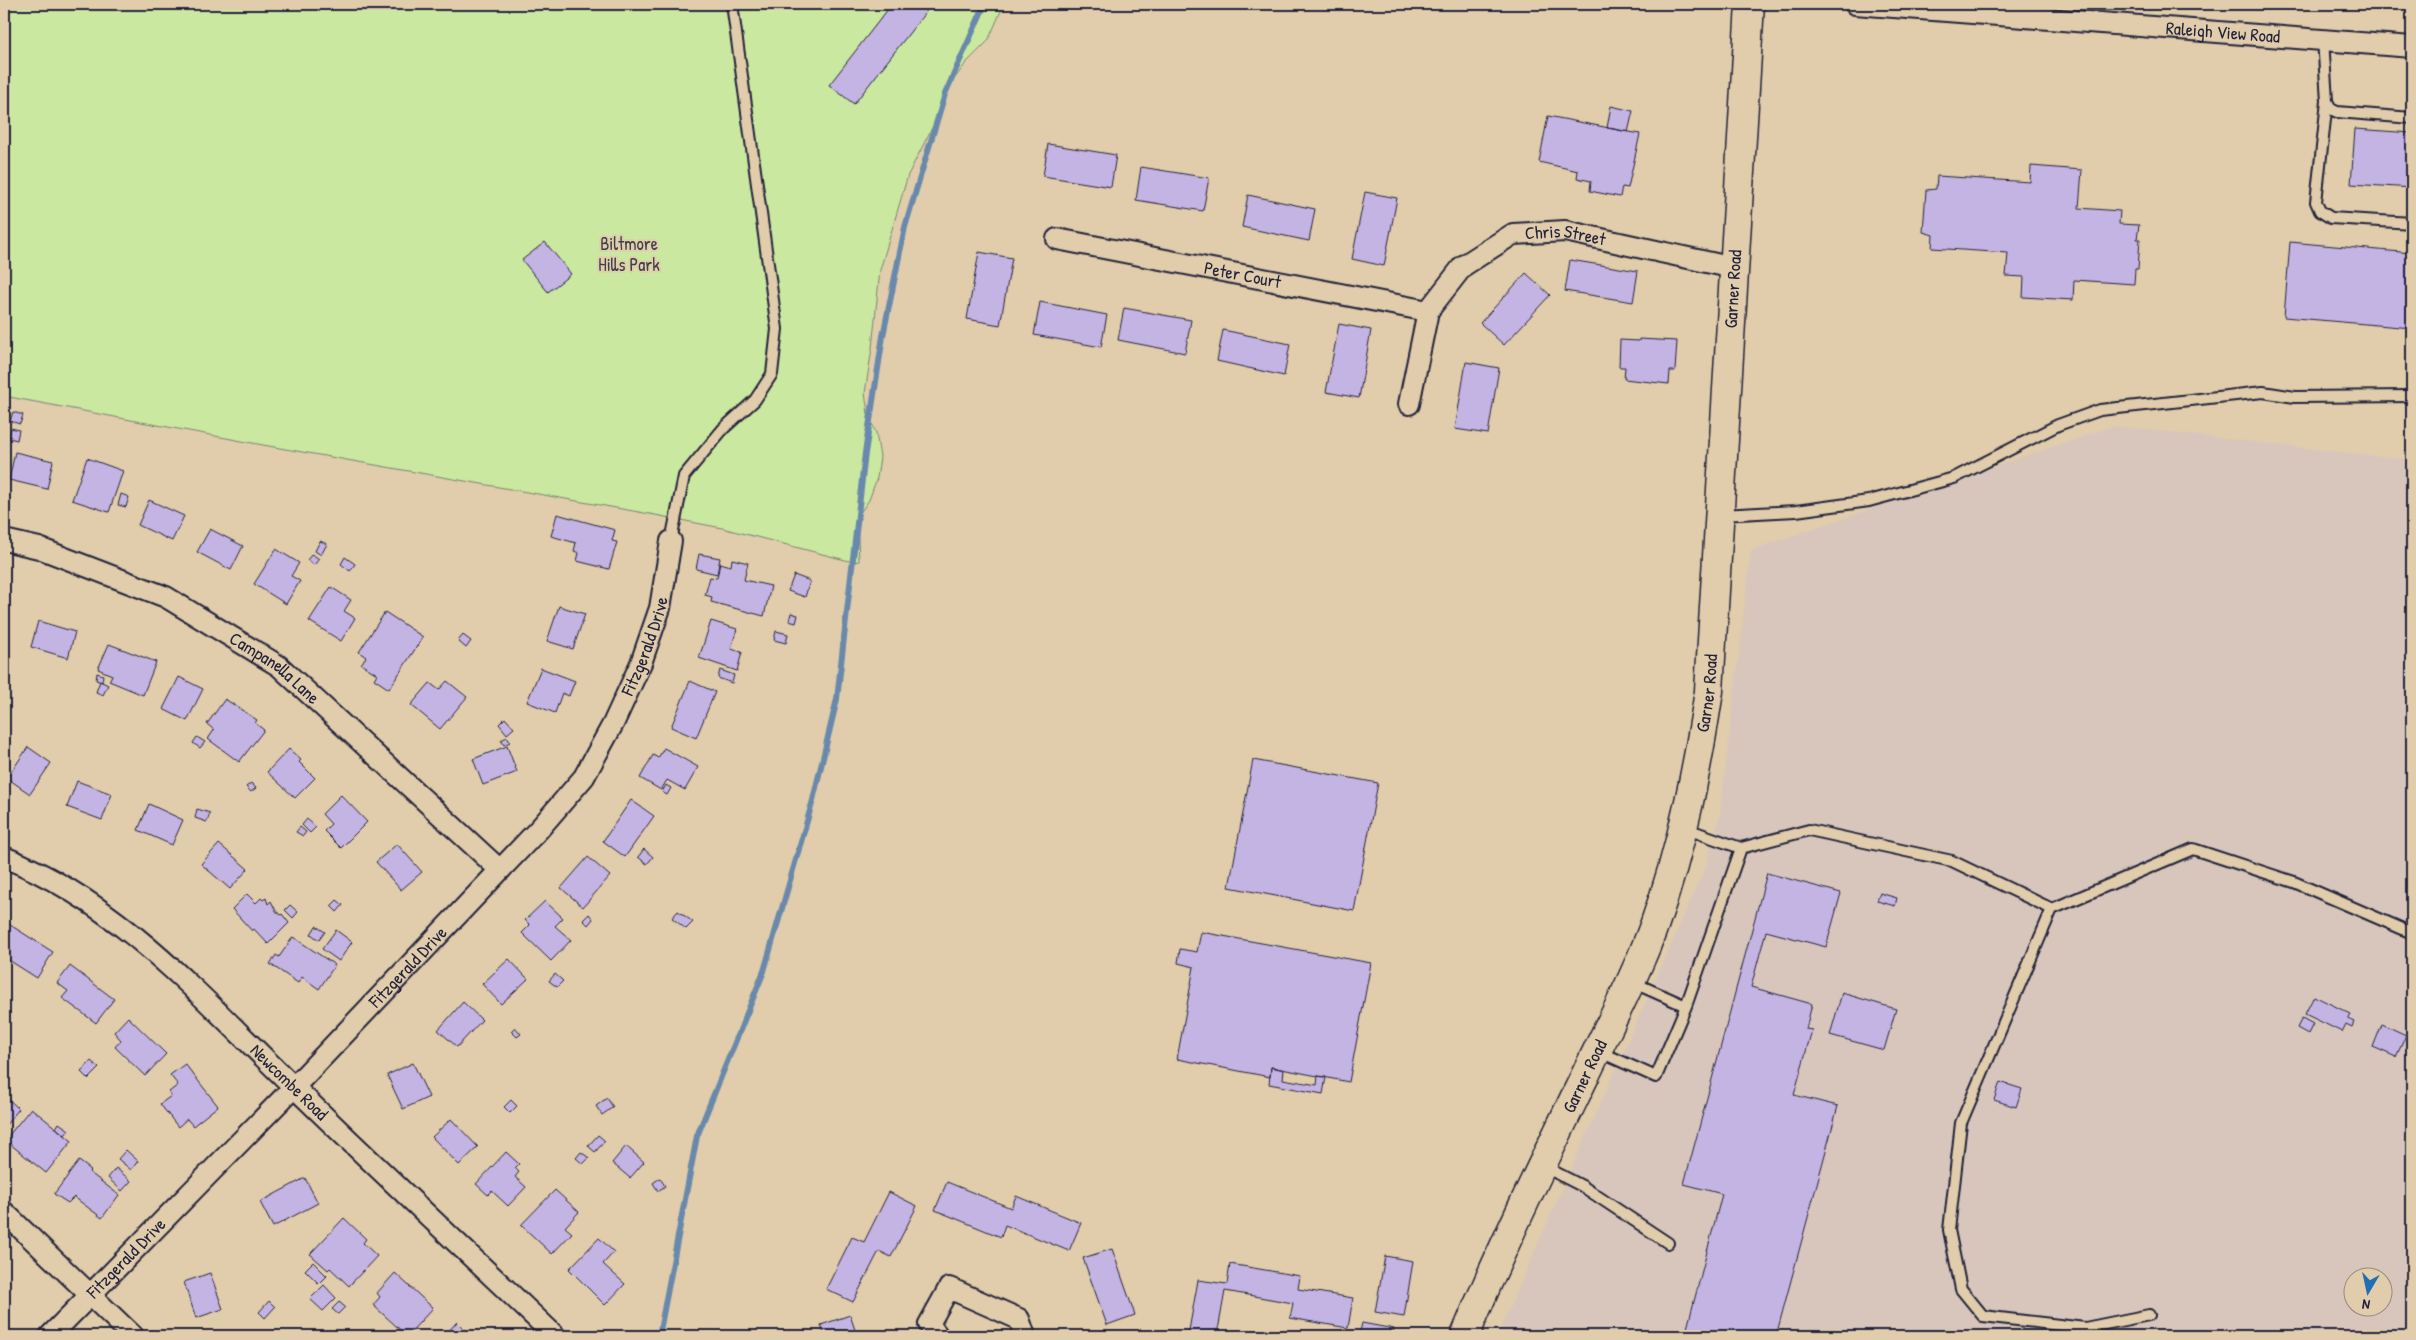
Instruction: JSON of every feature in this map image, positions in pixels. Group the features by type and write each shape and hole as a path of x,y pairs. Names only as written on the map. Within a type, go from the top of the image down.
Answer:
{"main road":[{"name":"Garner Road","path":"1465,1336 1542,1165 1630,980 1654,924 1684,827 1697,772 1709,691 1750,4"}],"street":[{"name":"Raleigh View Road","path":"1855,4 2412,47"},
{"name":"Chris Street","path":"1408,404 1428,311 1463,266 1513,234 1565,231 1734,268"},
{"name":"Peter Court","path":"1057,238 1428,311"},
{"name":"Campanella Lane","path":"4,540 39,548 166,597 280,666 500,870"},
{"name":"Fitzgerald Drive","path":"50,1336 294,1088 500,870 584,777 613,724 641,663 660,608 671,542"},
{"name":"Newcombe Road","path":"4,857 32,868 98,906 218,1010 294,1088 555,1336"},
{"path":"4,1212 89,1296 133,1336"},
{"path":"938,1336 929,1324 949,1288 1019,1319 1025,1336"}],"lane":[{"path":"671,542 684,476 723,428 755,400 772,374 777,329 732,4"},
{"path":"2323,39 2326,102 2316,202 2320,211 2331,218 2412,223"},
{"path":"2326,102 2336,112 2412,118"},
{"path":"1720,515 1796,511 1869,501 1954,478 2058,425 2100,410 2263,392 2295,397 2412,396"},
{"path":"1684,827 1741,848 1809,830 1952,861 2052,909"},
{"path":"1597,1050 1656,1077 1686,1006 1719,917 1741,848"},
{"path":"2150,1315 2085,1328 1983,1316 1961,1290 1949,1230 1961,1123 2052,909 2193,849 2294,882 2412,934"},
{"path":"1630,980 1686,1006"},
{"path":"1542,1165 1582,1186 1668,1243"}],"shaded area":[{"path":"2113,426 2412,460 2412,1336 1497,1336 1705,868 1720,815 1751,550"}],"green space":[{"name":"Biltmore Hills Park","path":"4,4 1004,4 988,41 966,63 952,82 942,108 908,175 880,270 872,348 865,393 868,414 876,433 880,457 877,478 869,500 857,517 859,561 853,562 722,528 650,514 263,445 4,396"}],"building":[{"path":"892,4 932,4 854,104 829,85"},
{"path":"1611,106 1633,111 1628,132 1607,128"},
{"path":"1548,116 1640,134 1628,188 1622,187 1620,197 1590,191 1591,181 1577,178 1578,171 1539,162"},
{"path":"2355,129 2412,133 2412,188 2351,184"},
{"path":"1048,144 1116,155 1111,187 1043,176"},
{"path":"2031,166 2082,170 2079,208 2120,211 2119,224 2139,225 2137,239 2140,239 2138,269 2135,269 2134,284 2074,280 2073,300 2023,297 2024,277 2006,276 2008,253 1932,248 1933,235 1923,232 1926,190 1936,189 1937,176 2030,182"},
{"path":"1141,167 1209,178 1203,211 1136,200"},
{"path":"1365,192 1397,198 1384,266 1352,259"},
{"path":"1248,195 1315,209 1309,241 1242,227"},
{"path":"545,242 571,274 548,292 522,260"},
{"path":"2290,242 2412,253 2412,328 2284,317"},
{"path":"979,252 1012,258 1000,325 967,319"},
{"path":"1570,260 1638,271 1633,302 1565,291"},
{"path":"1526,273 1550,295 1504,345 1480,323"},
{"path":"1040,302 1107,315 1101,347 1034,335"},
{"path":"1124,308 1191,320 1185,353 1118,340"},
{"path":"1339,324 1371,330 1359,398 1326,392"},
{"path":"1223,330 1290,344 1284,376 1217,361"},
{"path":"1639,339 1677,341 1675,371 1670,371 1669,384 1624,379 1625,367 1619,367 1620,340 1639,341"},
{"path":"1466,362 1499,368 1488,434 1455,429"},
{"path":"13,412 23,415 20,424 10,421"},
{"path":"11,428 19,430 17,440 9,438"},
{"path":"15,452 53,461 47,489 9,480"},
{"path":"87,458 123,471 109,512 72,500"},
{"path":"121,494 129,497 126,507 118,505"},
{"path":"149,500 184,516 172,541 138,525"},
{"path":"557,514 615,530 612,541 617,542 609,569 577,561 579,553 574,551 576,543 551,536"},
{"path":"210,529 243,546 231,570 197,552"},
{"path":"320,541 327,544 321,555 315,551"},
{"path":"276,549 299,563 291,576 300,581 286,604 254,584"},
{"path":"312,554 319,559 314,565 307,560"},
{"path":"699,554 720,558 717,574 696,569"},
{"path":"345,557 355,564 350,571 341,564"},
{"path":"732,559 748,563 744,580 771,586 764,616 711,602 712,597 705,595 710,577 717,578 720,563 731,566"},
{"path":"794,575 810,581 805,597 788,591"},
{"path":"331,587 351,600 344,611 355,618 341,641 309,621"},
{"path":"4,604 9,605 4,624"},
{"path":"559,606 585,614 573,649 547,641"},
{"path":"385,612 423,637 389,689 374,679 377,674 361,664 366,657 359,652"},
{"path":"791,613 798,615 796,623 789,621"},
{"path":"38,621 75,632 68,658 31,647"},
{"path":"711,621 737,629 731,649 742,652 737,671 699,658"},
{"path":"776,631 788,634 786,643 774,640"},
{"path":"463,635 471,641 466,648 458,641"},
{"path":"109,644 156,662 143,695 109,681 112,675 98,669"},
{"path":"541,668 575,681 569,696 562,693 555,713 527,702"},
{"path":"720,670 734,675 732,683 718,678"},
{"path":"97,673 103,675 102,682 96,680"},
{"path":"179,677 203,689 187,721 163,709"},
{"path":"100,681 108,685 103,695 96,692"},
{"path":"447,681 467,697 440,729 411,705 430,683 439,690"},
{"path":"690,681 715,692 696,738 671,727"},
{"path":"225,699 257,720 255,723 264,730 239,762 208,739 214,730 207,724"},
{"path":"505,718 514,728 507,734 499,724"},
{"path":"197,737 205,742 200,748 193,743"},
{"path":"507,737 510,742 504,745 501,740"},
{"path":"507,746 517,772 483,785 473,759"},
{"path":"28,747 51,763 30,794 7,778"},
{"path":"664,748 698,767 685,790 667,780 661,790 640,778 653,755 658,758"},
{"path":"289,749 301,760 299,762 315,778 295,798 267,772"},
{"path":"1253,760 1378,783 1354,911 1229,887"},
{"path":"77,781 112,794 102,820 67,807"},
{"path":"251,783 256,788 251,792 246,787"},
{"path":"666,785 671,788 667,795 662,792"},
{"path":"341,795 367,822 341,848 324,831 331,824 322,814"},
{"path":"631,800 654,816 625,857 603,841"},
{"path":"149,804 183,820 172,845 138,830"},
{"path":"197,809 210,813 207,822 195,818"},
{"path":"307,819 316,827 310,833 302,825"},
{"path":"300,827 306,832 303,836 296,832"},
{"path":"219,844 248,869 230,889 201,864"},
{"path":"397,844 422,872 401,890 376,862"},
{"path":"644,849 653,857 647,864 638,857"},
{"path":"588,857 610,876 583,907 561,888"},
{"path":"1767,873 1841,893 1826,947 1766,931 1751,987 1812,1004 1806,1029 1812,1030 1794,1095 1838,1106 1776,1336 1748,1336 1732,1332 1731,1336 1685,1336 1722,1194 1684,1184"},
{"path":"1880,893 1897,898 1895,906 1877,901"},
{"path":"247,894 256,903 261,898 263,900 266,898 268,904 271,901 276,911 282,914 289,923 268,944 254,929 252,931 232,909"},
{"path":"337,900 343,905 337,912 331,906"},
{"path":"545,901 563,918 555,926 571,940 551,961 522,933 530,925 525,920"},
{"path":"290,905 298,912 293,918 285,910"},
{"path":"678,911 693,922 686,929 672,918"},
{"path":"589,914 593,919 588,925 583,920"},
{"path":"7,923 53,952 37,978 4,957 6,948 4,946 4,928"},
{"path":"316,926 325,932 319,940 311,934"},
{"path":"336,930 352,942 339,961 322,949"},
{"path":"1201,932 1371,963 1349,1082 1271,1067 1270,1077 1177,1059 1194,967 1178,963 1180,949 1197,952"},
{"path":"293,937 335,965 319,989 302,977 298,983 270,964 276,955 279,957"},
{"path":"509,959 528,979 501,1004 482,984"},
{"path":"70,966 114,999 96,1023 62,998 68,991 57,983"},
{"path":"555,974 563,981 557,987 549,981"},
{"path":"1842,993 1896,1009 1884,1050 1830,1035"},
{"path":"2314,996 2351,1014 2348,1019 2354,1022 2352,1027 2346,1024 2342,1032 2305,1014"},
{"path":"463,1002 482,1020 457,1047 438,1030"},
{"path":"128,1017 166,1054 145,1076 115,1047 121,1040 114,1032"},
{"path":"2302,1018 2313,1024 2308,1034 2297,1028"},
{"path":"2382,1024 2406,1035 2396,1057 2373,1047"},
{"path":"515,1027 521,1034 517,1037 511,1031"},
{"path":"91,1061 99,1068 88,1079 81,1072"},
{"path":"413,1063 429,1097 403,1109 387,1075"},
{"path":"185,1064 218,1106 193,1126 187,1119 178,1127 160,1104 171,1096 169,1092 178,1085 170,1075"},
{"path":"1271,1067 1284,1070 1283,1079 1317,1085 1318,1076 1326,1077 1323,1094 1269,1084"},
{"path":"2000,1082 2022,1089 2016,1107 1994,1100"},
{"path":"4,1095 19,1109 4,1127"},
{"path":"607,1098 613,1107 602,1115 596,1106"},
{"path":"511,1100 517,1106 510,1113 504,1107"},
{"path":"31,1108 72,1141 46,1173 5,1140"},
{"path":"451,1119 478,1147 459,1165 432,1137"},
{"path":"59,1123 69,1130 65,1135 56,1128"},
{"path":"598,1135 605,1141 595,1152 588,1146"},
{"path":"626,1146 644,1162 630,1178 612,1163"},
{"path":"126,1150 138,1161 131,1170 118,1159"},
{"path":"506,1152 519,1164 515,1168 519,1172 515,1177 526,1187 508,1206 492,1191 488,1195 476,1184"},
{"path":"581,1152 589,1158 583,1164 576,1158"},
{"path":"79,1161 91,1170 89,1172 119,1195 102,1218 74,1197 68,1203 54,1194"},
{"path":"116,1168 131,1181 122,1191 108,1178"},
{"path":"305,1178 318,1203 273,1227 260,1202"},
{"path":"660,1178 665,1186 658,1191 653,1183"},
{"path":"947,1182 1011,1208 1016,1196 1081,1223 1069,1251 1005,1225 1001,1237 935,1210"},
{"path":"555,1190 579,1212 565,1227 572,1233 552,1254 521,1225"},
{"path":"889,1192 917,1206 891,1257 879,1251 853,1302 826,1289 852,1237 864,1242"},
{"path":"344,1218 366,1239 363,1243 377,1256 349,1286 330,1268 328,1270 310,1254"},
{"path":"599,1238 614,1252 603,1264 625,1284 605,1305 569,1269"},
{"path":"1112,1249 1135,1315 1107,1325 1083,1258"},
{"path":"1385,1256 1413,1261 1404,1317 1375,1312"},
{"path":"313,1262 327,1276 319,1284 305,1270"},
{"path":"1230,1264 1300,1276 1298,1289 1353,1298 1348,1328 1290,1318 1293,1303 1225,1291 1217,1336 1188,1336 1198,1280 1227,1284"},
{"path":"210,1273 223,1309 196,1318 184,1282"},
{"path":"395,1273 433,1308 407,1336 373,1305 380,1297 377,1293"},
{"path":"324,1285 336,1298 323,1311 310,1299"},
{"path":"269,1301 275,1307 265,1318 259,1312"},
{"path":"339,1302 345,1307 338,1314 332,1309"},
{"path":"850,1315 857,1336 825,1336 821,1325"},
{"path":"457,1322 470,1335 444,1336"},
{"path":"1362,1323 1394,1329 1392,1336 1359,1336"}],"waterway":[{"path":"659,1336 697,1136 764,971 813,800 837,699 865,453 883,336 905,227 945,94 985,4"}]}
